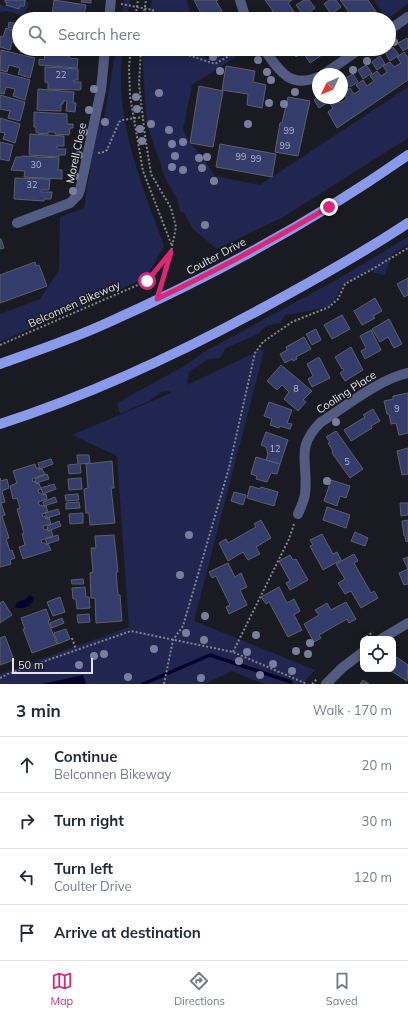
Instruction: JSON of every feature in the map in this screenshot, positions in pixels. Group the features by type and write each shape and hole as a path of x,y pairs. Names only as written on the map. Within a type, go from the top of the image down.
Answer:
{"main road":[{"name":"Coulter Drive","path":"0,364 106,323 198,280 274,239 335,203 408,155"},
{"path":"0,424 79,395 137,371 223,329 308,284 408,223"},
{"path":"0,415 20,417"}],"street":[{"path":"240,0 244,12"},
{"path":"110,12 111,1"},
{"path":"396,25 408,17"},
{"name":"Morell Close","path":"17,223 70,203 78,195 101,90 104,56"},
{"path":"269,56 285,76 294,80 305,81 312,79"},
{"path":"333,68 350,56"},
{"name":"Cooling Place","path":"298,514 303,503 305,492 304,449 316,426 382,383 399,375 408,373"},
{"path":"386,636 408,623"},
{"path":"326,684 342,668 360,654"}],"path":[{"path":"136,12 138,0"},
{"path":"144,12 146,0"},
{"path":"111,1 153,10 153,12"},
{"path":"130,56 130,96 143,171 172,247"},
{"name":"Belconnen Bikeway","path":"0,345 147,281 171,252 176,227 171,208 151,174 142,116 139,84 141,56"},
{"path":"191,56 215,64 229,56"},
{"path":"88,151 100,153 107,150 119,122 142,116"},
{"path":"164,684 173,640 183,626 229,468 255,353 263,342 292,322 329,307 338,299 345,284 408,248"},
{"path":"157,299 171,252"},
{"path":"233,652 288,539 298,514"},
{"path":"0,678 131,631 233,652 307,684"},
{"path":"72,638 76,650"}],"shaded area":[{"path":"124,0 130,0 128,12 122,12"},
{"path":"152,0 187,0 190,12 149,12"},
{"path":"374,0 408,0 408,4 396,13 382,12"},
{"path":"26,2 29,3 26,12 12,13 5,11 0,13 0,4 4,6 25,6"},
{"path":"115,56 122,56 121,74 122,100 131,149 146,198 164,246 146,278 0,342 0,314 40,299 59,270 60,217 84,208 92,156 101,116 101,136"},
{"path":"142,56 204,56 205,58 213,60 220,56 237,56 192,85 183,129 190,143 202,156 215,176 260,185 408,87 408,138 285,216 217,249 193,229 184,213 180,211 177,199 166,180 147,124"},
{"path":"408,237 408,245 393,254 385,275 369,270 343,285 330,306 285,315 280,323 266,326 258,334 226,348 220,358 208,359 189,372 187,385 262,349 264,351 194,621 315,670 302,684 264,684 232,671 205,684 0,684 0,674 129,627 117,456 72,435 171,393 169,391 161,392 149,401 120,414 117,403 186,365 204,352 336,280"},
{"path":"29,595 34,598 29,606 24,608 15,607 17,602 26,599"},
{"path":"83,675 86,684 42,684"}],"building":[{"path":"5,0 25,0 25,3 24,6 20,6 19,9 6,5 7,3"},
{"path":"54,0 86,5 85,12 52,12"},
{"path":"82,0 91,0 91,3 81,2"},
{"path":"194,0 218,0 216,1 222,11 220,12 200,12"},
{"path":"265,0 292,0 288,3 294,12 272,12 273,11"},
{"path":"304,0 309,0 315,8 310,12 301,12 296,5"},
{"path":"329,0 336,0 341,7 334,12 330,12 324,4"},
{"path":"340,0 368,0 376,12 349,12"},
{"path":"9,22 12,23 12,28 8,27"},
{"path":"6,28 12,30 12,42 10,50 0,47 0,39 1,36 3,37"},
{"path":"407,38 408,48 403,51 398,43"},
{"path":"1,50 12,53 12,56 26,56 35,58 30,78 18,74 20,68 9,65 7,72 0,70"},
{"path":"396,51 399,55 390,61 387,56 396,56"},
{"path":"404,52 408,58 408,80 337,128 328,112 333,108 330,104 348,104 348,89 350,88 354,94 360,90 356,85 363,80 367,86 374,81 370,76 377,71 381,76 387,72 383,66 390,62 394,67 401,63 397,57"},
{"path":"45,56 70,56 69,58 78,59 77,68 39,65 39,59 44,60"},
{"path":"306,56 320,56 310,63"},
{"path":"380,56 385,64 377,70 372,62"},
{"path":"366,65 372,73 363,79 358,70"},
{"path":"226,66 255,71 253,82 266,85 262,108 247,105 248,94 222,90"},
{"path":"45,67 78,69 78,80 74,80 74,82 81,82 81,89 48,89 48,83 45,82"},
{"path":"0,72 30,80 25,100 13,96 15,89 6,87 4,94 0,93"},
{"path":"353,74 358,82 350,87 348,84 348,77"},
{"path":"199,86 223,91 213,147 190,143"},
{"path":"38,89 74,92 73,103 76,103 75,112 66,111 67,101 63,101 63,104 61,104 61,111 37,110"},
{"path":"0,95 25,102 20,121 8,118 10,111 0,109"},
{"path":"288,97 310,101 298,156 275,152 280,123 282,123"},
{"path":"316,104 325,104 319,108"},
{"path":"34,112 67,114 67,124 73,124 73,128 70,128 69,135 55,134 55,132 48,132 48,134 38,133 36,132 36,127 34,127"},
{"path":"0,118 20,124 15,143 3,139 5,133 0,132"},
{"path":"30,134 64,136 64,146 57,146 57,149 66,149 65,155 59,155 59,157 29,155"},
{"path":"0,142 13,145 9,161 0,159"},
{"path":"220,144 276,154 272,177 216,167"},
{"path":"16,157 59,158 58,170 62,170 62,179 24,177 25,171 11,170"},
{"path":"15,178 50,179 49,190 41,190 41,192 52,192 51,199 44,199 44,201 14,199"},
{"path":"0,239 4,248 0,249"},
{"path":"35,262 36,266 39,265 47,286 0,303 0,275"},
{"path":"408,278 408,295 404,297 397,284"},
{"path":"375,298 382,311 373,316 375,318 362,325 354,311"},
{"path":"342,315 350,329 332,339 324,325"},
{"path":"389,319 402,344 394,348 388,337 380,342 372,329"},
{"path":"316,329 321,340 312,345 306,334"},
{"path":"371,330 381,350 365,359 361,351 366,348 360,336"},
{"path":"304,337 311,349 296,357 297,359 293,361 292,359 285,363 280,354 287,350 286,347"},
{"path":"351,347 363,370 345,381 340,373 344,370 335,357"},
{"path":"319,357 330,378 312,387 308,379 313,376 307,364"},
{"path":"281,365 312,391 303,400 306,402 298,411 284,399 289,392 282,385 277,390 267,381"},
{"path":"408,393 408,433 399,435 396,423 391,424 384,401 393,399 393,396"},
{"path":"269,402 292,410 287,423 292,424 290,429 270,425 272,419 264,416"},
{"path":"373,409 380,421 371,426 372,428 351,441 344,430 365,417 363,415"},
{"path":"336,431 363,469 350,478 332,453 333,451 328,443 330,442 326,437"},
{"path":"266,432 288,440 280,464 266,460 268,454 266,447 261,445"},
{"path":"408,448 408,474 402,475 397,451"},
{"path":"77,455 89,455 90,463 80,464 81,473 69,474 68,465 78,464"},
{"path":"256,457 280,464 277,474 271,473 267,482 256,479 257,476 251,474"},
{"path":"51,459 53,464 40,469 38,463"},
{"path":"112,461 114,488 111,488 115,523 90,525 89,513 86,513 84,489 88,488 86,464"},
{"path":"35,464 36,468 39,468 39,470 42,469 45,474 32,479 36,484 39,483 41,489 38,490 39,493 42,495 46,494 47,499 38,502 40,506 46,506 48,512 42,514 46,519 49,518 51,524 43,526 44,530 51,530 53,536 41,540 42,543 45,543 46,545 48,544 51,550 23,559 19,547 25,545 22,534 24,533 17,509 20,508 17,498 13,499 10,486 17,483 13,471"},
{"path":"47,474 49,479 36,483 35,479"},
{"path":"0,478 1,481 7,479 9,488 2,491 5,502 1,503 5,515 2,516 9,538 6,539 10,551 12,550 15,558 10,560 11,564 0,567"},
{"path":"81,478 82,489 69,490 68,479"},
{"path":"331,480 350,486 346,498 340,496 337,506 324,501"},
{"path":"54,484 56,489 43,494 41,488"},
{"path":"250,486 260,489 261,487 278,492 274,506 247,498"},
{"path":"234,492 246,495 243,505 231,501"},
{"path":"78,494 79,500 66,501 65,495"},
{"path":"55,497 57,502 44,506 43,502"},
{"path":"79,502 80,508 66,509 66,503"},
{"path":"400,503 408,503 408,515 401,516"},
{"path":"327,507 350,515 346,528 323,520"},
{"path":"58,509 60,514 47,518 45,513"},
{"path":"83,513 83,523 70,524 69,514"},
{"path":"261,520 271,538 256,547 260,554 248,560 243,552 228,561 219,543 226,539 228,543 256,527 254,524"},
{"path":"408,520 408,541 406,542 402,521"},
{"path":"59,521 61,526 48,531 47,526"},
{"path":"355,532 368,538 365,546 351,541"},
{"path":"322,534 333,554 337,552 341,560 323,570 310,546 313,545 310,540"},
{"path":"58,535 59,540 47,544 45,539"},
{"path":"114,535 118,572 116,572 118,595 120,595 122,621 96,623 95,598 91,598 90,573 93,572 91,548 96,548 95,536"},
{"path":"354,554 358,561 354,563 371,593 374,591 378,598 361,608 351,591 345,594 338,583 345,579 336,564"},
{"path":"290,555 293,560 296,559 308,580 290,590 286,583 290,581 279,561"},
{"path":"408,557 408,569 403,559"},
{"path":"228,563 235,577 241,573 247,587 240,590 247,605 229,614 226,607 230,605 216,576 212,578 209,572"},
{"path":"408,569 408,584 404,585 399,573"},
{"path":"83,579 84,584 72,584 71,580"},
{"path":"85,587 86,597 89,597 90,608 77,609 76,599 73,599 72,588"},
{"path":"279,587 287,603 294,599 300,611 294,615 302,630 288,637 269,602 266,604 261,597"},
{"path":"60,597 65,612 53,616 47,602"},
{"path":"3,601 12,615 0,623 0,603"},
{"path":"346,602 356,619 349,623 347,619 319,635 321,638 314,642 304,624 319,615 315,610 327,603 331,610"},
{"path":"46,609 50,620 48,621 57,644 32,653 23,629 25,629 21,618"},
{"path":"89,614 90,622 78,623 77,615"},
{"path":"62,618 64,623 52,628 50,623"},
{"path":"66,629 70,639 58,644 54,633"},
{"path":"5,636 14,660 0,665 0,638"},
{"path":"396,657 408,665 407,681 393,672 396,672"},
{"path":"363,680 369,684 360,684"}],"waterway":[{"path":"143,684 210,655 291,682"}],"route":[{"path":"147,281 171,252 157,299 198,280 329,207"}]}
